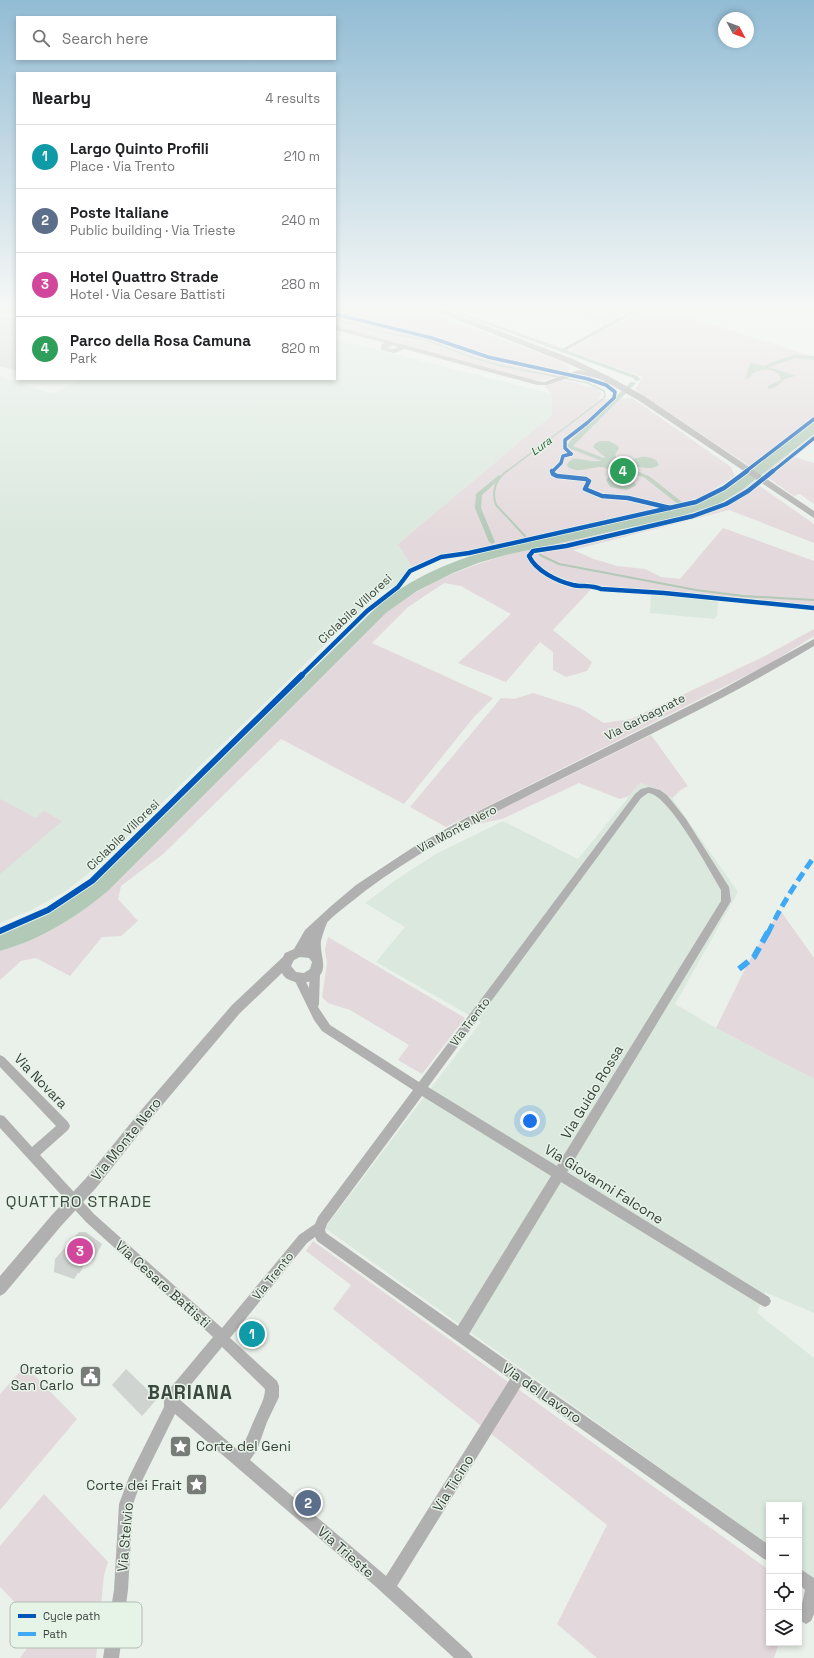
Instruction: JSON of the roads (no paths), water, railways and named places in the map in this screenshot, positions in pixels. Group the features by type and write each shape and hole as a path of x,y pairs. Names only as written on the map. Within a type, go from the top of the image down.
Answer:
{"main road":[{"path":"618,385 641,398 814,515"}],"street":[{"name":"Via Garbagnate","path":"600,755 754,677 814,642"},
{"name":"Via Monte Nero","path":"299,952 310,932 348,897 377,876 430,842 600,755"},
{"name":"Via Trento","path":"171,1401 174,1394 221,1338 234,1325 303,1239 315,1230 319,1230 322,1221 638,796 644,791 656,791 674,807 726,890 726,901 700,944"},
{"name":"Via Monte Nero","path":"315,956 315,940 325,918"},
{"name":"Via Guido Rossa","path":"460,1336 700,944"},
{"path":"314,1007 315,972 318,964 315,956 308,952 299,952 286,961 286,971 296,978 308,977 315,972"},
{"name":"Via Monte Nero","path":"0,1288 56,1221 75,1202 181,1072 236,1009 286,961"},
{"name":"Via Monte Nero","path":"254,991 265,984 280,979 296,978"},
{"name":"Via Giovanni Falcone","path":"296,978 314,1007 318,1017 326,1028 766,1301"},
{"name":"Via Novara","path":"0,1060 64,1126 32,1154"},
{"name":"Via Cesare Battisti","path":"0,1120 90,1218 219,1334 221,1338 269,1383 273,1390 272,1397 261,1419 252,1445 241,1460"},
{"name":"Via del Lavoro","path":"319,1230 321,1238 766,1552"},
{"name":"Via Ticino","path":"387,1588 519,1377"},
{"name":"Via Trieste","path":"171,1401 241,1460 465,1658"},
{"name":"Via Stelvio","path":"119,1602 126,1504 134,1482 170,1408 171,1401"},
{"path":"802,1578 809,1583 813,1589 806,1616"},
{"name":"Via Stelvio","path":"111,1658 112,1648"}],"waterway":[{"name":"Lura","path":"506,472 603,399 605,396 604,391 593,385"},
{"path":"631,385 573,441 570,446 647,477 680,503"},
{"name":"Lura","path":"507,471 497,482 494,490 496,505 525,536"},
{"path":"492,542 478,508 479,494 499,477"},
{"name":"Lura","path":"540,555 559,564 696,590 743,596 814,600"}],"place":[{"name":"Parco della Rosa Camuna","path":"623,471"},
{"name":"Hotel Quattro Strade","path":"80,1251"},
{"name":"Largo Quinto Profili","path":"252,1334"},
{"name":"Oratorio San Carlo","path":"90,1377"},
{"name":"Corte del Geni","path":"181,1446"},
{"name":"Corte dei Frait","path":"197,1485"},
{"name":"Poste Italiane","path":"308,1503"}],"district":[{"name":"QUATTRO STRADE","path":"79,1201"},
{"name":"BARIANA","path":"190,1392"}]}
